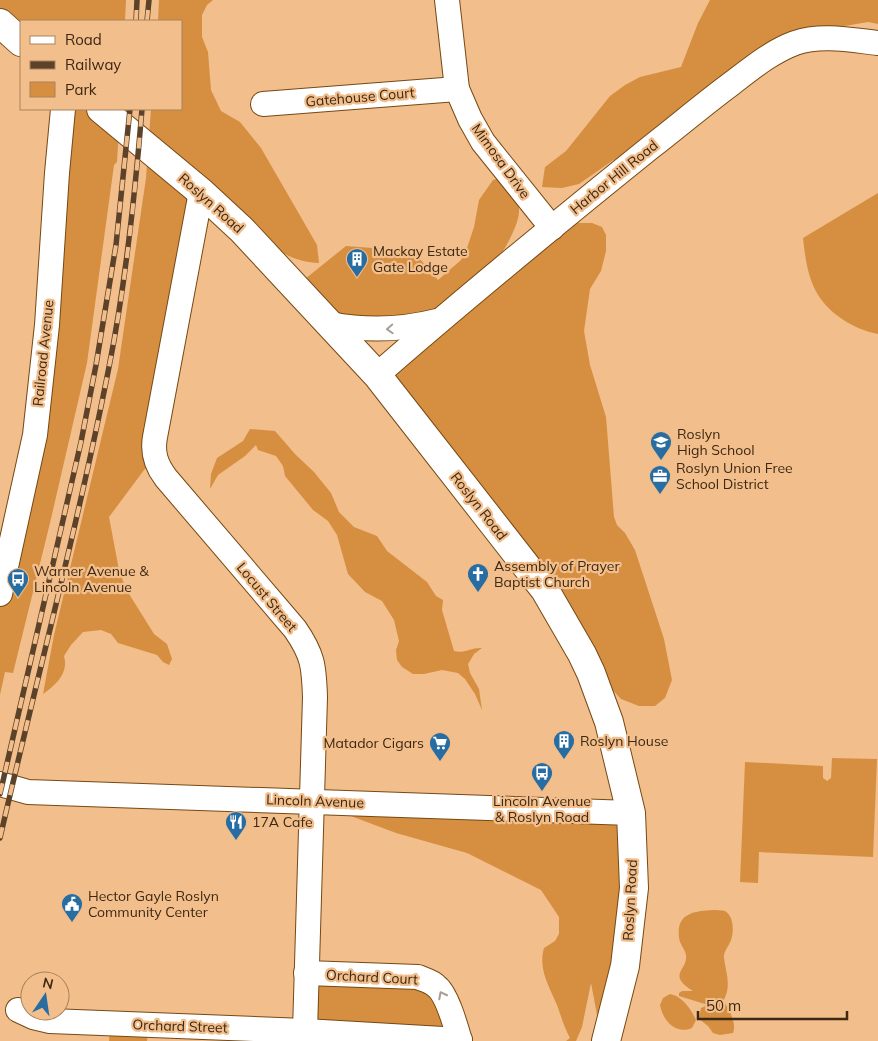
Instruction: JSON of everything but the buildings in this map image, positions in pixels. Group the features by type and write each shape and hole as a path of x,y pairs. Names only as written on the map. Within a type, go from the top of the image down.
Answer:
{"main road":[{"path":"0,24 20,41"},
{"name":"Roslyn Road","path":"103,110 201,192 242,230 376,375 550,598 582,654 610,722 631,813 634,888 625,966 606,1041"}],"street":[{"name":"Mimosa Drive","path":"447,0 457,89 470,119 483,142 552,228"},
{"name":"Harbor Hill Road","path":"376,375 438,321 552,228 713,97 761,61 779,50 797,43 820,38 878,43"},
{"name":"Gatehouse Court","path":"263,104 457,89"},
{"path":"52,110 60,139"},
{"name":"Railroad Avenue","path":"0,594 35,435 47,325 63,110"},
{"name":"Locust Street","path":"201,192 155,437 154,455 160,470 166,478 295,629 310,655 313,665 315,697 305,1031"},
{"path":"330,324 377,329 417,326 438,321"},
{"name":"Lincoln Avenue","path":"0,784 28,792 631,813"},
{"name":"Orchard Court","path":"306,973 418,978 429,981 438,987 444,996 460,1041 403,1037"},
{"name":"Orchard Street","path":"18,1010 33,1017 50,1020 403,1037"}],"green space":[{"path":"0,0 126,0 125,20 20,20 20,41 0,24"},
{"path":"159,0 213,0 207,5 202,15 202,37 208,52 211,90 221,111 240,122 261,148 317,245 319,263 306,262 281,252 228,210 184,220 142,451 147,466 109,517 119,570 126,589 154,634 167,644 172,659 169,665 163,662 157,655 118,643 111,634 101,630 83,632 64,656 65,668 60,678 43,694 54,635 118,369 146,178 151,110 182,110 182,20 158,20"},
{"path":"710,0 878,0 878,24 868,22 839,27 767,57 698,94 641,145 612,161 579,184 562,188 542,187 545,167 566,151 610,96 640,77 681,67 698,23"},
{"path":"63,110 120,110 117,162 114,165 87,363 13,673 5,672 0,695 0,594 14,524"},
{"path":"499,178 515,197 519,211 512,235 495,265 573,223 592,223 602,227 606,235 606,251 601,271 590,289 584,331 590,365 606,417 614,517 617,525 625,533 635,550 664,639 672,680 665,698 655,706 639,706 621,699 588,664 377,375 437,322 358,328 295,287 346,246 413,251 438,280 461,260 474,227 479,200 493,180"},
{"path":"878,193 878,334 865,331 849,323 825,304 813,286 809,275 803,238"},
{"path":"250,429 275,431 331,493 339,512 354,527 377,536 387,551 427,582 436,596 443,600 442,610 454,651 461,652 482,648 474,654 468,664 470,673 479,689 482,710 475,694 465,679 458,673 442,670 424,674 413,674 402,667 397,660 396,650 399,641 394,620 382,601 365,592 348,574 337,535 328,521 313,510 285,476 283,466 276,456 258,450 256,445 245,456 218,475 210,489 211,474 217,458 243,441"},
{"path":"832,758 877,759 873,857 759,852 758,883 740,882 745,762 823,766 823,778 827,781 831,778"},
{"path":"311,801 631,813 602,1041 591,983 582,1027 576,1041 566,1041 570,1038 548,984 542,963 544,948 555,941 559,934 559,917 541,890 467,853 396,833"},
{"path":"713,910 728,913 732,920 733,929 731,940 724,956 728,985 723,1001 732,1016 734,1029 733,1033 720,1035 713,1033 699,1019 701,1008 708,1005 679,996 679,993 682,991 693,991 685,985 679,976 686,960 686,955 679,939 681,923 688,915 700,911"},
{"path":"306,973 418,977 460,1040 305,1031"},
{"path":"670,994 682,1000 692,1012 696,1020 692,1028 681,1030 667,1021 660,1005 663,998"},
{"path":"110,1022 148,1024 147,1041 109,1041"}],"railway":[{"path":"136,20 137,0"},
{"path":"147,20 149,0"},
{"path":"0,794 81,442 96,365 116,245 130,110"},
{"path":"0,838 70,544 109,367 129,238 142,110"}],"place":[{"name":"Mackay Estate Gate Lodge","path":"357,278"},
{"name":"Roslyn High School","path":"661,461"},
{"name":"Roslyn Union Free School District","path":"660,495"},
{"name":"Assembly of Prayer Baptist Church","path":"478,593"},
{"name":"Warner Avenue & Lincoln Avenue","path":"18,598"},
{"name":"Roslyn House","path":"564,760"},
{"name":"Matador Cigars","path":"440,762"},
{"name":"Lincoln Avenue & Roslyn Road","path":"542,792"},
{"name":"17A Cafe","path":"236,841"},
{"name":"Hector Gayle Roslyn Community Center","path":"72,923"}]}
